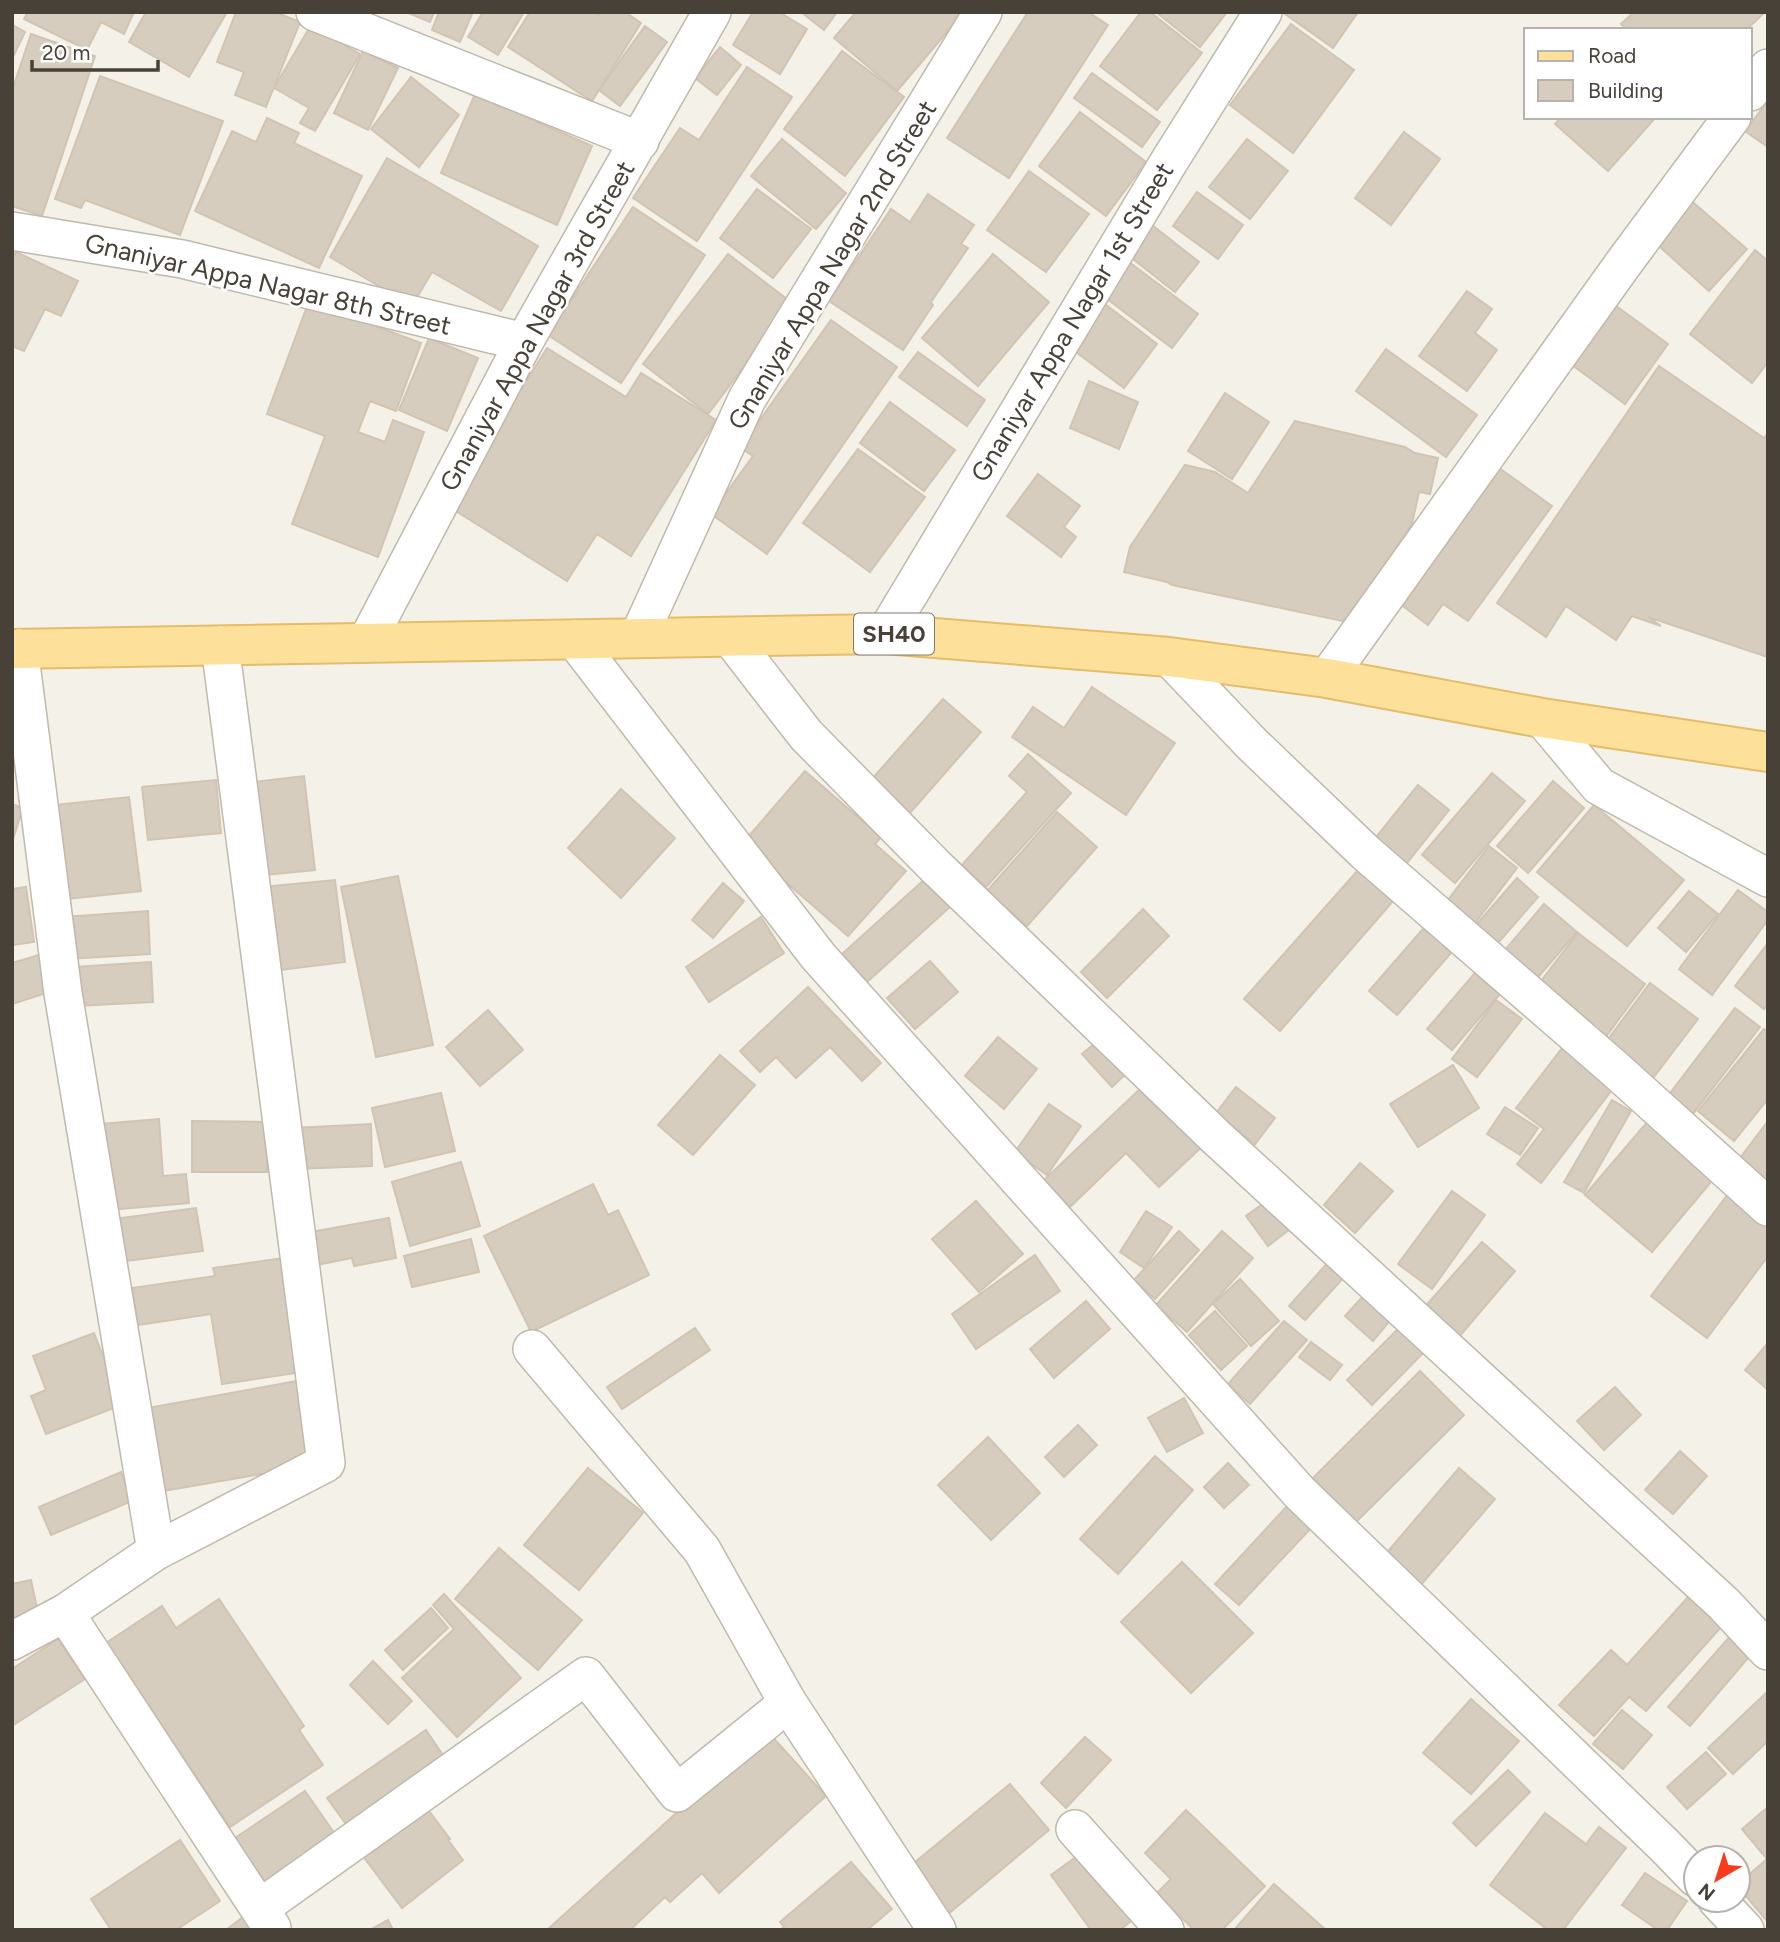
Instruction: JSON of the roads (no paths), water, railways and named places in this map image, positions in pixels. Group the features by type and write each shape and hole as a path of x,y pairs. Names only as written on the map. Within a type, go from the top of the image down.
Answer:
{"main road":[{"name":"SH40","path":"16,648 885,634 1169,657 1327,678 1542,718 1768,752"}],"street":[{"path":"315,12 640,141"},
{"name":"Gnaniyar Appa Nagar 2nd Street","path":"638,638 747,399 983,12"},
{"name":"Gnaniyar Appa Nagar 1st Street","path":"885,634 1170,160 1263,12"},
{"name":"Gnaniyar Appa Nagar 3rd Street","path":"366,643 524,342 640,141 699,17"},
{"path":"1752,89 1768,68"},
{"path":"1327,678 1623,264 1731,119"},
{"name":"Gnaniyar Appa Nagar 8th Street","path":"12,231 182,259 524,342"},
{"path":"730,636 806,735 936,867 1217,1138 1724,1604 1768,1651"},
{"path":"574,639 818,956 1300,1493 1682,1864"},
{"path":"12,1641 65,1613 156,1551 326,1463 220,645"},
{"path":"16,648 63,993 156,1551"},
{"path":"1169,657 1252,744 1366,853 1615,1069 1768,1207"},
{"path":"1542,718 1599,786 1768,878"},
{"path":"533,1349 702,1550 788,1703 937,1930"},
{"path":"65,1613 266,1919 586,1676 677,1793 788,1703"},
{"path":"1075,1829 1165,1930"},
{"path":"1730,1914 1745,1930"}]}
